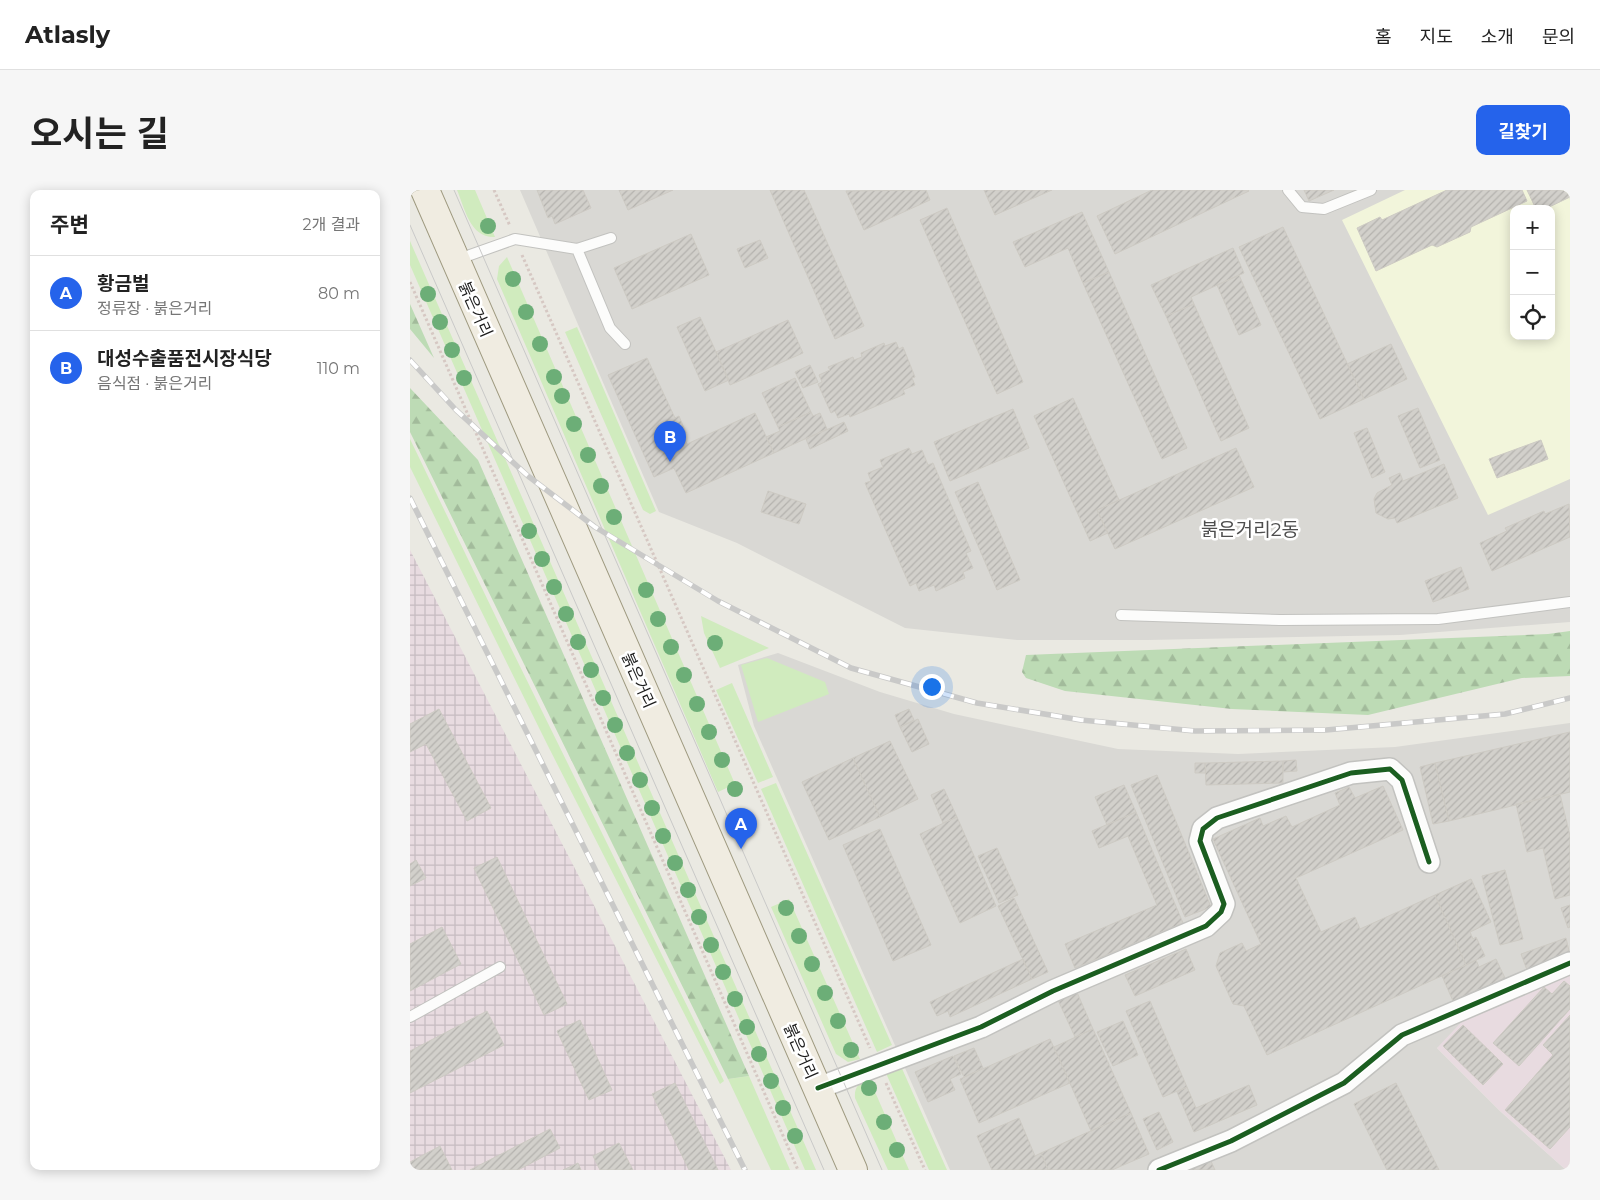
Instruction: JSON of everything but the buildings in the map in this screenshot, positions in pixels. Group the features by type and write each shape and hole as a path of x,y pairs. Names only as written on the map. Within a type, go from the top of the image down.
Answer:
{"main road":[{"name":"붉은거리","path":"424,190 853,1170"}],"street":[{"path":"818,1088 981,1027 1053,991 1206,926 1221,912 1224,904 1200,841 1203,829 1217,818 1352,774 1390,769 1402,780 1428,862"},
{"path":"1159,1170 1231,1141 1344,1083 1402,1035 1570,963"}],"lane":[{"path":"1288,190 1302,207 1324,209 1371,190"},
{"path":"455,260 515,239 577,249 611,238"},
{"path":"577,249 610,328 625,344"},
{"path":"1122,615 1280,620 1438,618 1570,602"},
{"path":"410,1017 500,967"}],"path":[{"path":"494,190 878,1065 926,1170"},
{"path":"410,282 798,1170"}],"shaded area":[{"path":"520,190 1570,190 1570,622 1400,635 1148,640 1017,640 905,628 737,543 659,512"},
{"path":"1405,190 1570,190 1570,479 1488,515 1342,220"},
{"path":"410,550 731,1170 410,1170"},
{"path":"778,653 880,692 954,714 1118,749 1238,754 1395,747 1570,723 1570,970 1437,1048 1500,1111 1566,1170 950,1170 754,726 738,665"},
{"path":"1570,970 1570,1170 1566,1170 1500,1111 1437,1048 1469,1014"}],"green space":[{"path":"457,190 475,190 495,237 480,233 474,228"},
{"path":"410,241 816,1170 805,1170 410,265"},
{"path":"507,257 735,784 718,792 497,279 499,266"},
{"path":"410,304 434,358 410,329"},
{"path":"577,327 656,511 650,514 643,510 565,332"},
{"path":"410,388 478,460 749,1076 728,1079 410,432"},
{"path":"410,439 724,1081 720,1084 548,746 410,467"},
{"path":"701,616 769,648 720,668 704,633"},
{"path":"1570,631 1570,676 1522,678 1368,715 1232,709 1065,691 1026,678 1022,672 1026,655 1548,634"},
{"path":"767,658 825,682 829,694 758,722 741,665"},
{"path":"732,683 773,777 758,783 716,690"},
{"path":"776,783 892,1045 877,1052 761,789"},
{"path":"789,899 860,1059 848,1062 836,1054 771,907"},
{"path":"900,1064 947,1170 929,1170 885,1071"},
{"path":"749,1076 790,1170 771,1170 728,1079"},
{"path":"869,1078 909,1170 888,1170 855,1098 855,1091 858,1086"}],"tram line":[{"path":"454,190 882,1170"},
{"path":"410,225 824,1170"}],"railway":[{"path":"410,360 456,410 528,476 595,527 718,601 851,668 977,703 1081,720 1195,731 1326,730 1505,714 1570,698"},
{"path":"410,498 745,1170"}],"cycle path":[{"path":"818,1088 981,1027 1053,991 1206,926 1221,912 1224,904 1200,841 1203,829 1217,818 1351,773 1390,769 1402,780 1429,862"},
{"path":"1159,1170 1231,1141 1344,1083 1402,1035 1570,963"}],"place":[{"name":"대성수출품전시장식당","path":"670,462"},
{"name":"황금벌","path":"741,849"}],"district":[{"name":"붉은거리2동","path":"1250,529"}]}
